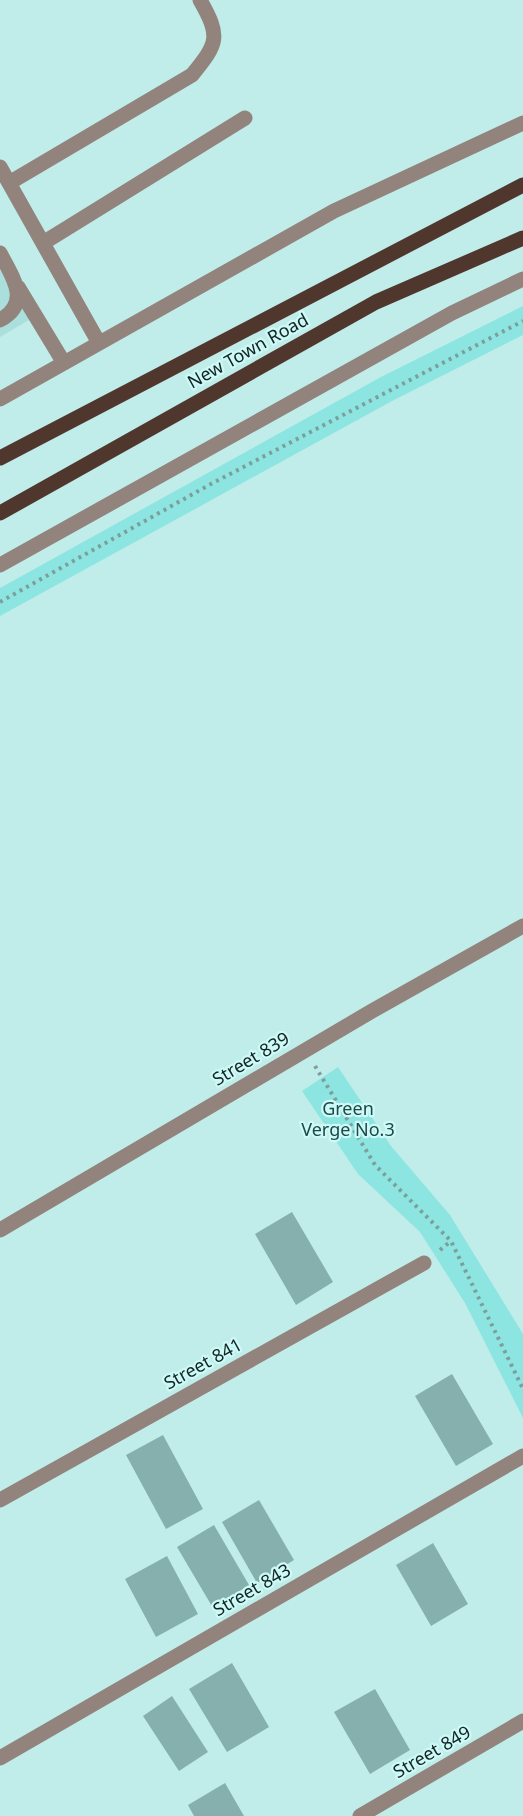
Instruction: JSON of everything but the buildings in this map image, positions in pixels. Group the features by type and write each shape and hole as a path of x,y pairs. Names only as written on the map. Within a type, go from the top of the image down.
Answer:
{"main road":[{"name":"New Town Road","path":"0,459 523,184"},
{"name":"New Town Road","path":"0,513 375,302 523,238"}],"street":[{"path":"9,183 192,75 213,49 213,24 200,0"},
{"path":"43,243 245,118"},
{"path":"0,399 334,211 523,123"},
{"path":"0,167 99,343"},
{"path":"0,253 64,363"},
{"path":"0,565 442,319 523,279"},
{"path":"0,320 8,316 15,305 18,287"},
{"name":"Street 839","path":"0,1230 304,1050 523,926"},
{"name":"Street 841","path":"0,1500 424,1263"},
{"name":"Street 843","path":"0,1758 523,1456"},
{"name":"Street 849","path":"360,1816 523,1721"}],"path":[{"path":"0,602 209,485 523,321"},
{"path":"304,1050 375,1165 451,1241 523,1389"}],"shaded area":[{"path":"0,248 39,314 0,337"}],"green space":[{"path":"523,306 523,335 392,401 0,616 0,588 381,377"},
{"name":"Green Verge No.3","path":"338,1067 391,1146 450,1215 523,1334 523,1418 465,1303 420,1232 358,1174 302,1091"}]}
